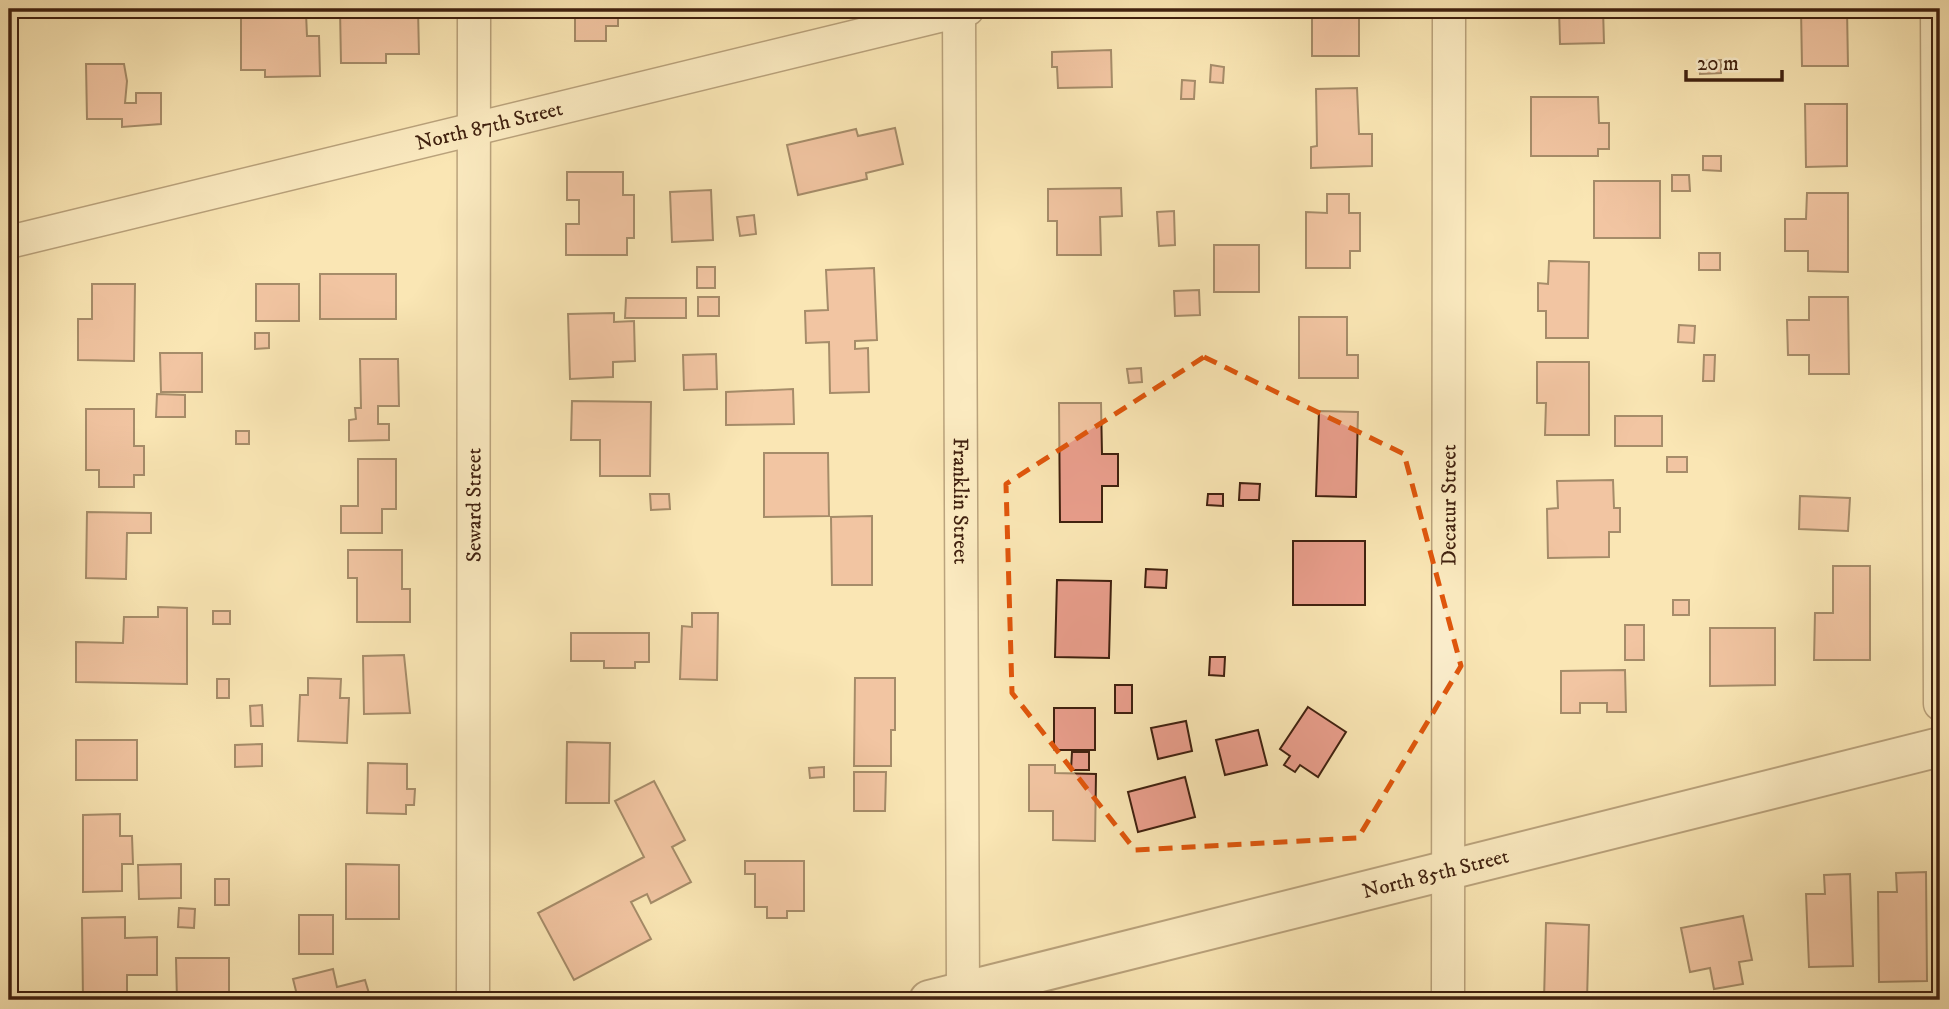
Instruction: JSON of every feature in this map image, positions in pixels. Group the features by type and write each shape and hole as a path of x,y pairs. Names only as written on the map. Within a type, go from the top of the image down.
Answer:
{"street":[{"name":"Seward Street","path":"473,1000 474,9"},
{"name":"Decatur Street","path":"1448,1000 1449,9"},
{"path":"1937,9 1940,705"},
{"name":"North 87th Street","path":"9,242 962,10"},
{"name":"Franklin Street","path":"946,996 962,10"},
{"name":"North 85th Street","path":"946,996 1940,747"}],"highlighted area":[{"path":"1204,357 1404,454 1461,666 1358,838 1135,850 1012,693 1006,484"}],"building":[{"path":"340,9 418,9 419,54 386,54 386,63 341,63"},
{"path":"575,9 618,9 618,26 606,26 606,41 575,41"},
{"path":"1312,9 1359,9 1359,56 1312,56"},
{"path":"1559,9 1603,9 1604,43 1560,44"},
{"path":"1801,9 1847,9 1848,66 1802,66"},
{"path":"241,13 306,13 307,36 319,36 320,76 265,77 265,70 241,70"},
{"path":"1111,50 1112,87 1058,88 1057,67 1052,67 1052,52"},
{"path":"1721,60 1721,73 1700,74 1699,61"},
{"path":"86,64 124,64 127,81 125,103 136,103 136,93 161,93 161,124 122,127 122,119 87,119"},
{"path":"1211,65 1224,67 1223,83 1210,82"},
{"path":"1182,80 1195,81 1194,99 1181,99"},
{"path":"1357,88 1359,134 1372,134 1372,166 1311,168 1311,147 1317,146 1316,89"},
{"path":"1531,97 1598,97 1599,123 1609,123 1609,149 1598,149 1598,156 1531,156"},
{"path":"1805,104 1847,104 1847,166 1806,167"},
{"path":"895,128 903,164 866,173 867,179 798,195 787,145 856,129 858,136"},
{"path":"1703,156 1721,156 1721,171 1703,170"},
{"path":"567,172 623,172 623,195 634,195 634,238 627,238 627,255 566,255 566,224 579,224 579,200 567,200"},
{"path":"1672,175 1689,175 1690,191 1672,191"},
{"path":"1594,181 1660,181 1660,238 1594,238"},
{"path":"1121,188 1122,216 1100,217 1101,255 1057,255 1057,221 1048,221 1048,189"},
{"path":"711,190 713,240 672,242 670,192"},
{"path":"1807,193 1848,193 1848,272 1808,271 1808,251 1785,251 1785,219 1806,219"},
{"path":"1327,194 1349,194 1349,213 1360,213 1360,251 1350,251 1350,268 1306,268 1306,212 1327,213"},
{"path":"1174,211 1175,245 1159,246 1157,212"},
{"path":"754,215 756,234 740,236 737,217"},
{"path":"1214,245 1259,245 1259,292 1214,292"},
{"path":"1699,253 1720,253 1720,270 1699,270"},
{"path":"1549,261 1589,262 1588,338 1546,338 1546,311 1538,311 1538,283 1548,284"},
{"path":"697,267 715,267 715,288 697,288"},
{"path":"874,268 877,340 855,341 855,349 868,348 869,392 830,393 829,342 806,343 805,311 828,310 826,270"},
{"path":"320,274 396,274 396,319 320,319"},
{"path":"92,284 135,284 134,361 78,360 78,319 92,319"},
{"path":"256,284 299,284 299,321 256,321"},
{"path":"1199,290 1200,315 1175,316 1174,291"},
{"path":"698,297 719,297 719,316 698,316"},
{"path":"1809,297 1848,297 1849,374 1809,374 1809,355 1788,355 1787,320 1809,320"},
{"path":"626,298 686,298 686,318 625,318"},
{"path":"614,313 614,322 634,321 635,361 613,362 613,377 570,379 568,314"},
{"path":"1299,317 1347,317 1347,355 1358,355 1358,378 1299,378"},
{"path":"1679,325 1695,326 1694,343 1678,342"},
{"path":"255,333 269,333 269,348 255,349"},
{"path":"160,353 202,353 202,392 161,392"},
{"path":"716,354 717,389 684,390 683,355"},
{"path":"1704,355 1715,355 1714,381 1703,381"},
{"path":"360,359 398,359 399,406 378,406 378,424 389,424 389,440 349,441 349,420 356,419 355,408 361,408"},
{"path":"1537,362 1589,362 1589,435 1545,435 1546,403 1537,403"},
{"path":"1141,368 1142,382 1129,383 1127,369"},
{"path":"793,389 794,424 726,425 726,392"},
{"path":"157,394 185,395 185,417 156,417"},
{"path":"572,401 651,402 650,476 600,476 600,440 571,440"},
{"path":"1059,403 1101,403 1102,454 1118,454 1118,486 1102,486 1102,522 1060,522"},
{"path":"86,409 134,409 134,446 144,446 144,475 134,475 134,487 99,487 99,470 86,470"},
{"path":"1319,411 1358,412 1356,497 1316,496"},
{"path":"1615,416 1662,416 1662,446 1615,446"},
{"path":"236,431 249,431 249,444 236,444"},
{"path":"764,453 828,453 829,516 764,517"},
{"path":"1667,457 1687,457 1687,472 1667,472"},
{"path":"358,459 396,459 396,509 382,509 382,533 341,533 341,506 358,506"},
{"path":"1613,480 1614,508 1620,508 1620,532 1609,532 1609,557 1548,558 1547,509 1558,508 1557,481"},
{"path":"1240,483 1260,484 1259,500 1239,500"},
{"path":"650,494 669,494 670,509 651,510"},
{"path":"1208,494 1223,494 1223,506 1207,505"},
{"path":"1800,496 1850,498 1848,531 1799,529"},
{"path":"87,512 151,513 151,533 127,533 126,579 86,578"},
{"path":"872,516 872,585 832,585 831,517"},
{"path":"1293,541 1365,541 1365,605 1293,605"},
{"path":"348,550 402,550 402,589 410,589 410,622 357,622 357,578 348,578"},
{"path":"1833,566 1870,566 1870,660 1814,660 1815,613 1833,613"},
{"path":"1146,569 1167,570 1166,588 1145,587"},
{"path":"1057,580 1111,581 1109,658 1055,657"},
{"path":"1673,600 1689,600 1689,615 1673,615"},
{"path":"158,607 187,608 187,684 76,682 76,642 123,643 124,617 158,617"},
{"path":"213,611 230,611 230,624 213,624"},
{"path":"692,613 718,613 717,680 680,679 682,626 692,627"},
{"path":"1625,625 1644,625 1644,660 1625,660"},
{"path":"1710,628 1775,628 1775,685 1710,686"},
{"path":"571,633 649,633 649,662 635,662 635,668 604,668 604,661 571,661"},
{"path":"404,655 410,713 364,714 363,656"},
{"path":"1210,657 1225,657 1224,676 1209,675"},
{"path":"1625,670 1626,712 1607,712 1607,703 1580,703 1580,713 1561,713 1561,671"},
{"path":"308,678 341,679 340,698 349,698 347,743 298,741 300,695 308,695"},
{"path":"855,678 895,678 895,730 891,730 891,766 854,766"},
{"path":"217,679 229,679 229,698 217,698"},
{"path":"1115,685 1132,685 1132,713 1115,713"},
{"path":"262,705 263,726 251,726 250,706"},
{"path":"1308,707 1346,732 1318,777 1300,765 1295,772 1284,765 1290,756 1280,749"},
{"path":"1054,708 1095,708 1095,750 1054,750"},
{"path":"1186,721 1192,751 1158,759 1151,728"},
{"path":"1258,730 1267,765 1225,775 1216,740"},
{"path":"76,740 137,740 137,780 76,780"},
{"path":"567,742 610,743 609,803 566,803"},
{"path":"262,744 262,766 235,767 235,745"},
{"path":"1072,752 1089,752 1089,770 1071,770"},
{"path":"368,763 407,764 407,789 415,789 414,805 406,805 406,814 367,813"},
{"path":"1029,765 1055,765 1055,773 1096,774 1095,841 1053,840 1053,811 1029,811"},
{"path":"824,767 824,777 810,778 809,768"},
{"path":"854,772 886,772 885,811 854,811"},
{"path":"1185,777 1195,817 1138,832 1128,792"},
{"path":"654,781 685,840 672,847 691,882 651,903 647,894 631,902 651,939 574,980 538,913 644,857 615,801"},
{"path":"120,814 120,836 132,836 133,864 122,864 122,891 83,892 83,815"},
{"path":"745,861 804,861 804,911 787,911 787,918 767,918 767,907 755,907 755,874 745,874"},
{"path":"181,864 181,898 139,899 138,865"},
{"path":"346,864 399,865 399,919 346,919"},
{"path":"1926,872 1927,981 1879,982 1878,892 1897,892 1896,873"},
{"path":"1850,874 1853,966 1809,967 1806,894 1825,894 1824,875"},
{"path":"215,879 229,879 229,905 215,905"},
{"path":"179,908 195,909 194,928 178,927"},
{"path":"299,915 333,915 333,954 299,954"},
{"path":"1743,916 1752,960 1739,962 1743,984 1714,989 1710,968 1690,972 1681,928"},
{"path":"125,917 125,938 157,937 157,975 127,975 127,999 83,1000 82,918"},
{"path":"1546,923 1589,925 1587,1000 1544,1000"},
{"path":"176,958 229,958 229,1000 177,1000"},
{"path":"333,969 337,987 365,980 371,1000 293,1000 298,999 293,979"},
{"path":"1360,992 1361,1000 1322,1000"}]}
